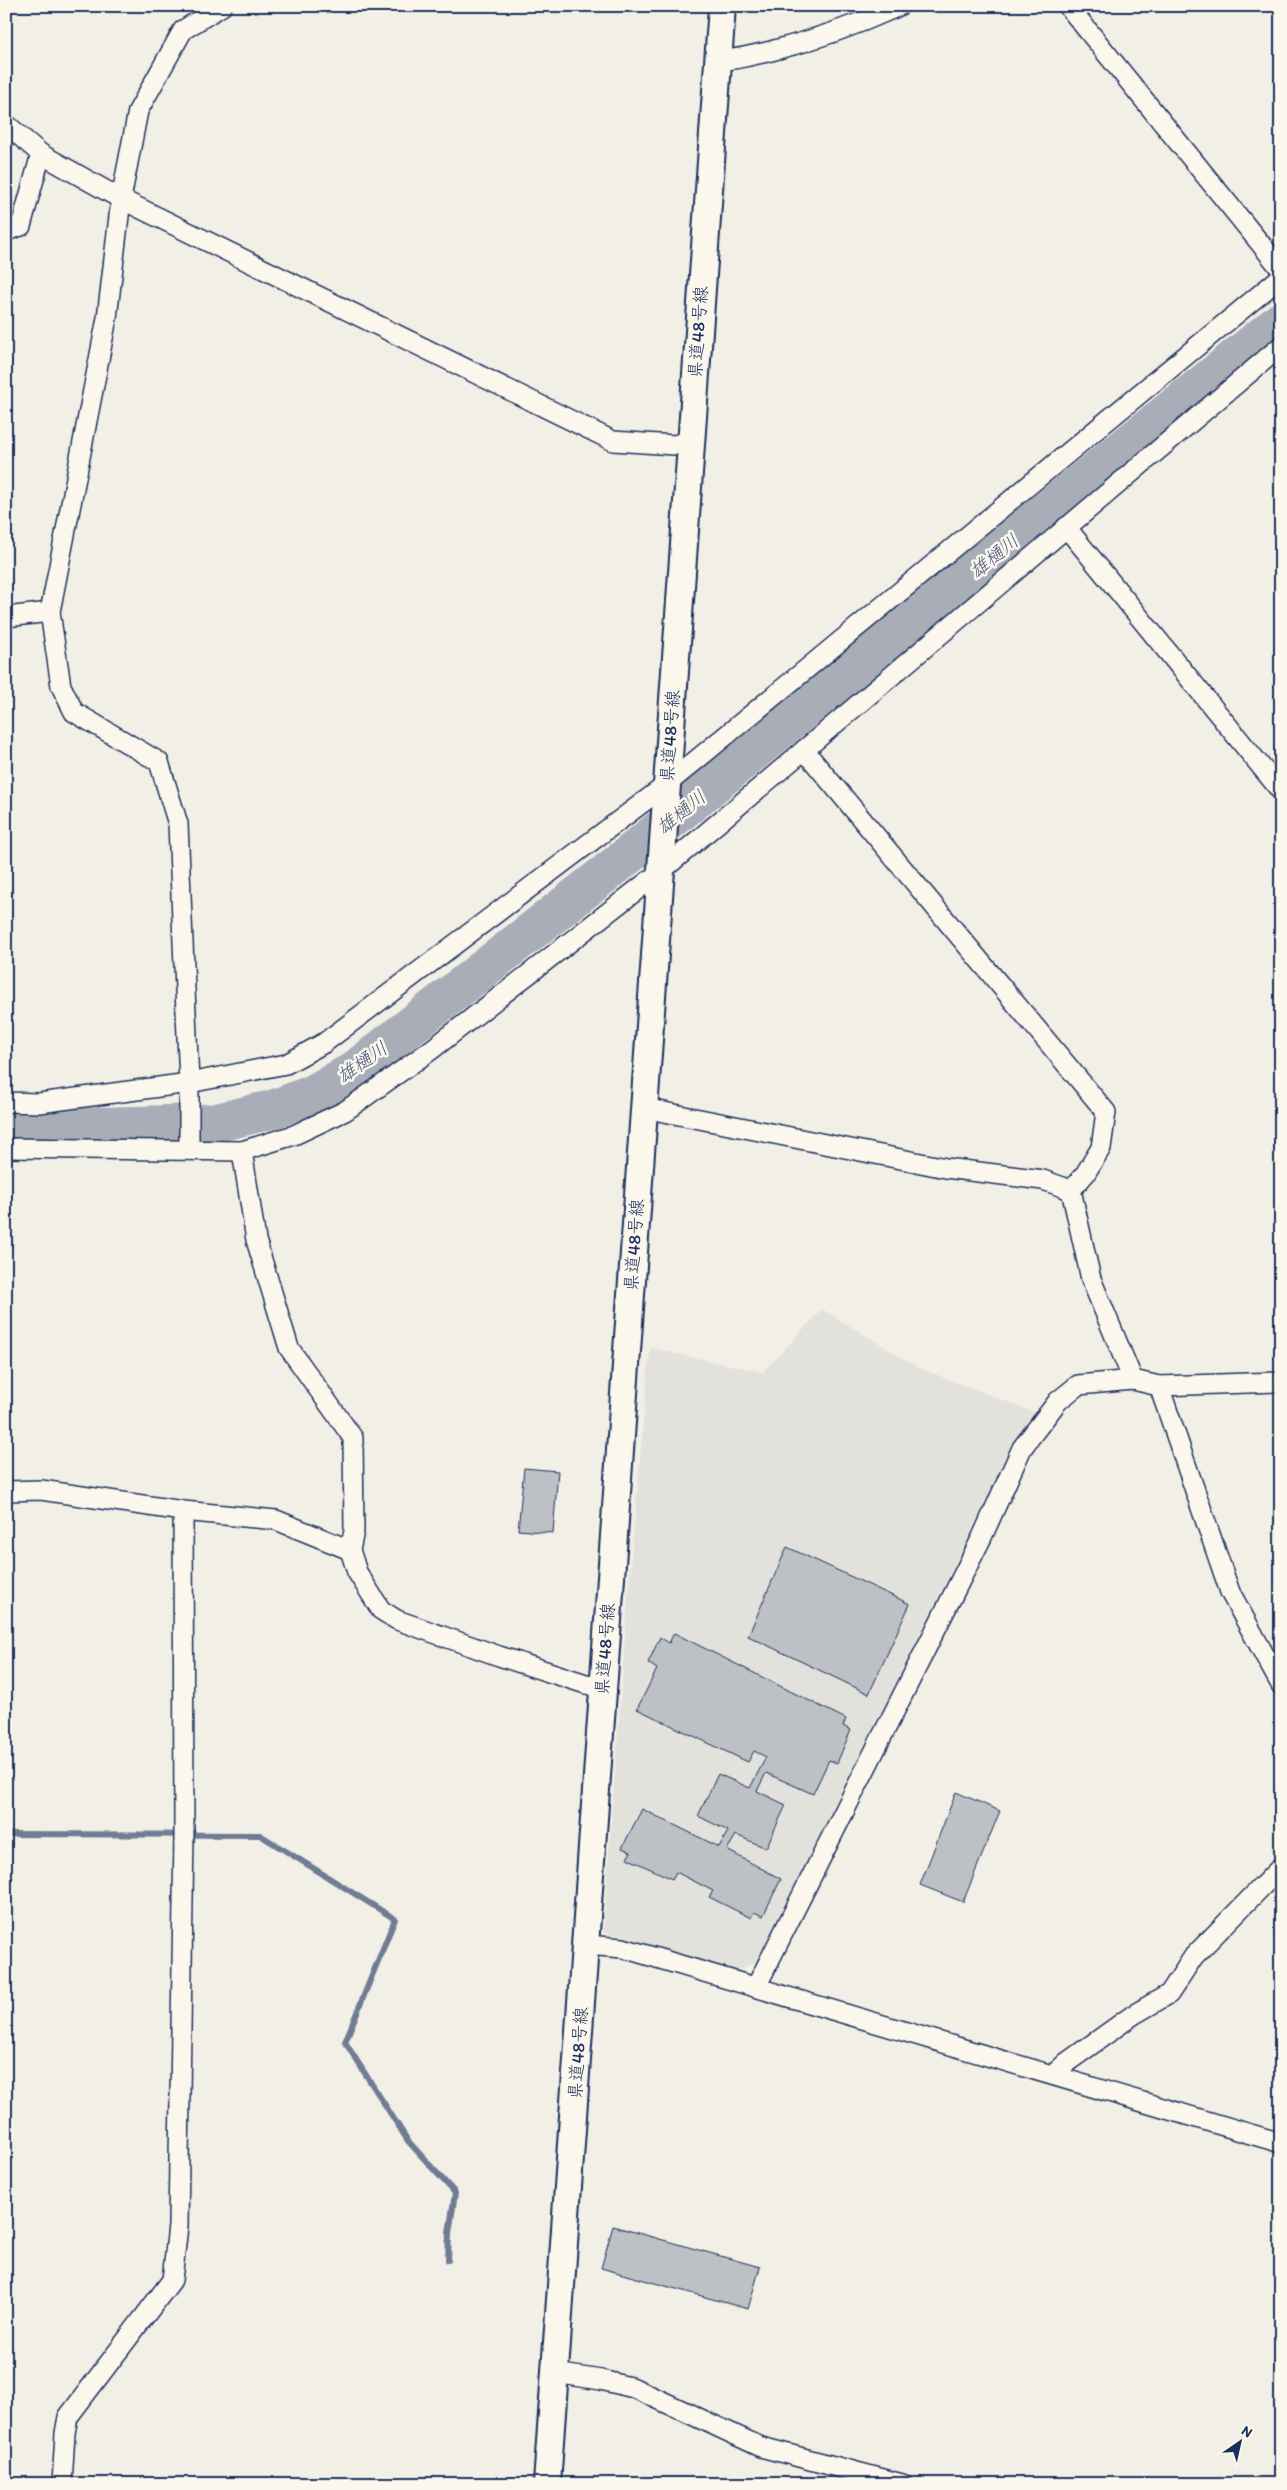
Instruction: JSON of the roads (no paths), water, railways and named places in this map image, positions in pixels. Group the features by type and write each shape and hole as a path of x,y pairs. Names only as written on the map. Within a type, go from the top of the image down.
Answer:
{"main road":[{"name":"県道48号線","path":"547,2484 722,6"}],"street":[{"path":"189,1150 189,1084 178,824 159,762 74,712 61,686 50,612 107,318 121,199 138,111 184,30 222,6"},
{"path":"718,61 733,60 804,43 868,20 899,6"},
{"path":"1068,6 1281,269"},
{"path":"6,124 42,154 121,199 613,441 674,445 690,442"},
{"path":"6,231 21,226 42,154"},
{"path":"6,1102 38,1103 189,1084 286,1064 324,1043 666,793 1281,276"},
{"path":"6,1148 242,1151 294,1135 345,1111 431,1050 661,863 804,750 1281,346"},
{"path":"1066,527 1281,791"},
{"path":"6,617 50,612"},
{"path":"804,750 1106,1112 1101,1148 1085,1174 1071,1190"},
{"path":"644,1108 946,1168 1043,1180 1071,1190"},
{"path":"242,1151 256,1240 289,1348 353,1438 354,1531 350,1550 357,1572 381,1610 397,1620 578,1681 602,1686"},
{"path":"1071,1190 1091,1279 1133,1380"},
{"path":"756,1987 982,1537 1022,1448 1058,1400 1078,1385 1133,1380 1159,1386 1281,1382"},
{"path":"1159,1386 1230,1592 1281,1685"},
{"path":"6,1491 41,1490 183,1511 276,1520 350,1550"},
{"path":"62,2484 65,2433 68,2417 172,2280 178,2226 184,1835 183,1511"},
{"path":"1053,2075 1133,2016 1169,1994 1194,1956 1281,1867"},
{"path":"586,1944 623,1948 1281,2143"},
{"path":"555,2373 601,2380 634,2388 761,2447 902,2484"}],"waterway":[{"name":"雄樋川","path":"6,1127 54,1128 215,1123 274,1109 313,1094 352,1072 620,862 980,564 1281,321"},
{"path":"6,1834 260,1835 395,1919 345,2042 408,2141 455,2193 449,2233 448,2260"}]}
